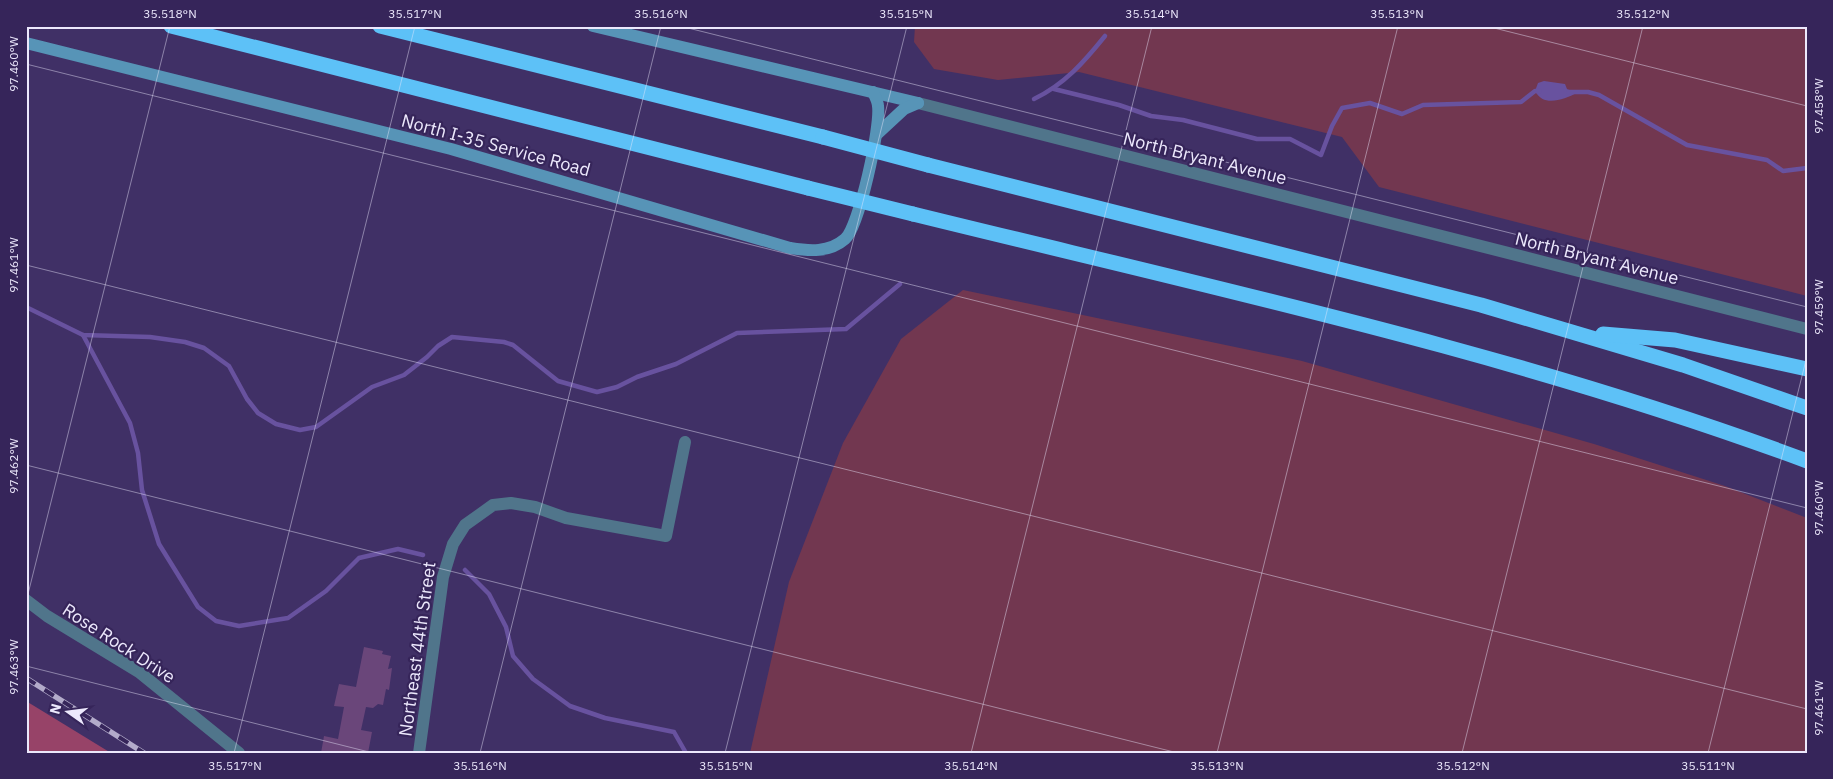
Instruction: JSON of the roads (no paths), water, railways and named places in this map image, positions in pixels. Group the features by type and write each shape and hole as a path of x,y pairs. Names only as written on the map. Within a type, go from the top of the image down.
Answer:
{"highway":[{"path":"171,26 1457,350 1639,403 1807,461"},
{"path":"380,26 1481,305 1683,365 1807,408"},
{"path":"1574,332 1675,340 1807,369"}],"main road":[{"name":"North Bryant Avenue","path":"592,26 918,103"},
{"name":"North I-35 Service Road","path":"26,43 451,149 807,251 817,251 836,246 846,239 853,230 877,134 878,106 873,92"},
{"path":"877,134 904,109 918,103"}],"street":[{"name":"North Bryant Avenue","path":"918,103 1807,330"},
{"name":"Northeast 44th Street","path":"419,753 443,576 453,544 465,525 493,505 511,503 535,507 566,518 666,536 686,442"},
{"name":"Rose Rock Drive","path":"26,600 47,616 139,672 239,753"}],"waterway":[{"path":"1034,99 1073,72 1105,36"},
{"path":"1054,89 1119,105 1151,116 1183,120 1257,139 1290,139 1321,155 1332,126 1342,108 1370,103 1402,114 1423,105 1521,102 1535,91 1540,91"},
{"path":"1568,92 1588,92 1599,95 1687,145 1767,160 1783,171 1807,168"},
{"path":"26,307 83,335 150,337 185,342 204,348 229,366 247,399 258,413 276,424 300,430 316,427 372,387 404,375 438,346 452,337 504,342 513,345 558,381 597,392 617,387 637,377 676,364 737,333 846,329 900,284"},
{"path":"83,335 130,423 138,453 142,490 159,544 198,607 216,621 239,626 288,618 326,591 359,558 398,549 423,555"},
{"path":"465,570 489,594 506,627 513,656 533,679 570,706 605,718 674,732 686,753"}],"railway":[{"path":"26,678 144,753"}]}
